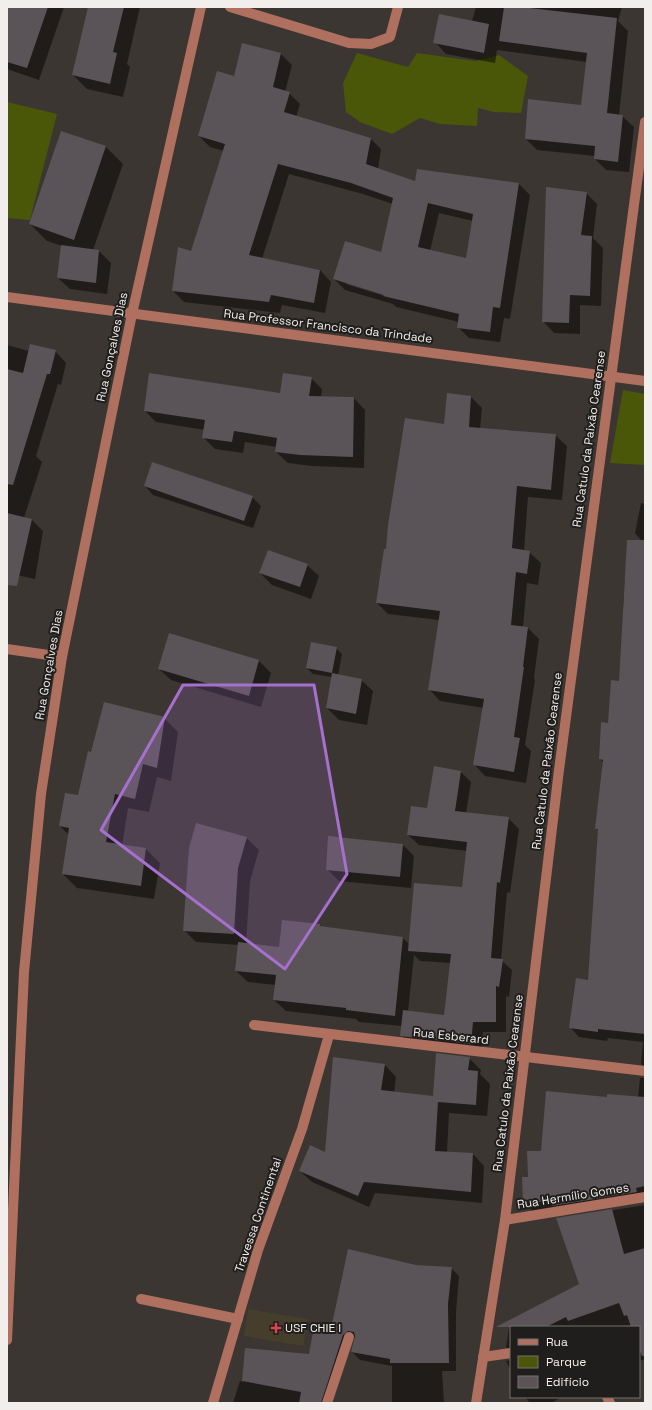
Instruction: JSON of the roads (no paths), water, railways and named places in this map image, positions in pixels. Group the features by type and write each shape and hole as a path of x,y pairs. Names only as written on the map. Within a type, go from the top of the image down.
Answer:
{"street":[{"name":"Rua Gonçalves Dias","path":"7,1340 9,1264 24,972 41,794 62,657 132,314 201,7"},
{"path":"230,7 349,43 371,44 390,37 398,7"},
{"name":"Rua Catulo da Paixão Cearense","path":"476,1403 505,1220 558,770 645,122"},
{"name":"Rua Professor Francisco da Trindade","path":"7,296 132,314 645,381"},
{"path":"7,649 62,657"},
{"name":"Rua Esberard","path":"254,1025 645,1071"},
{"name":"Travessa Continental","path":"213,1403 258,1250 309,1106 329,1035"},
{"name":"Rua Hermílio Gomes","path":"505,1220 645,1198"},
{"path":"141,1299 238,1319"},
{"path":"327,1403 349,1337"},
{"path":"483,1357 510,1353"}],"place":[{"name":"USF CHIE I","path":"276,1328"}]}
